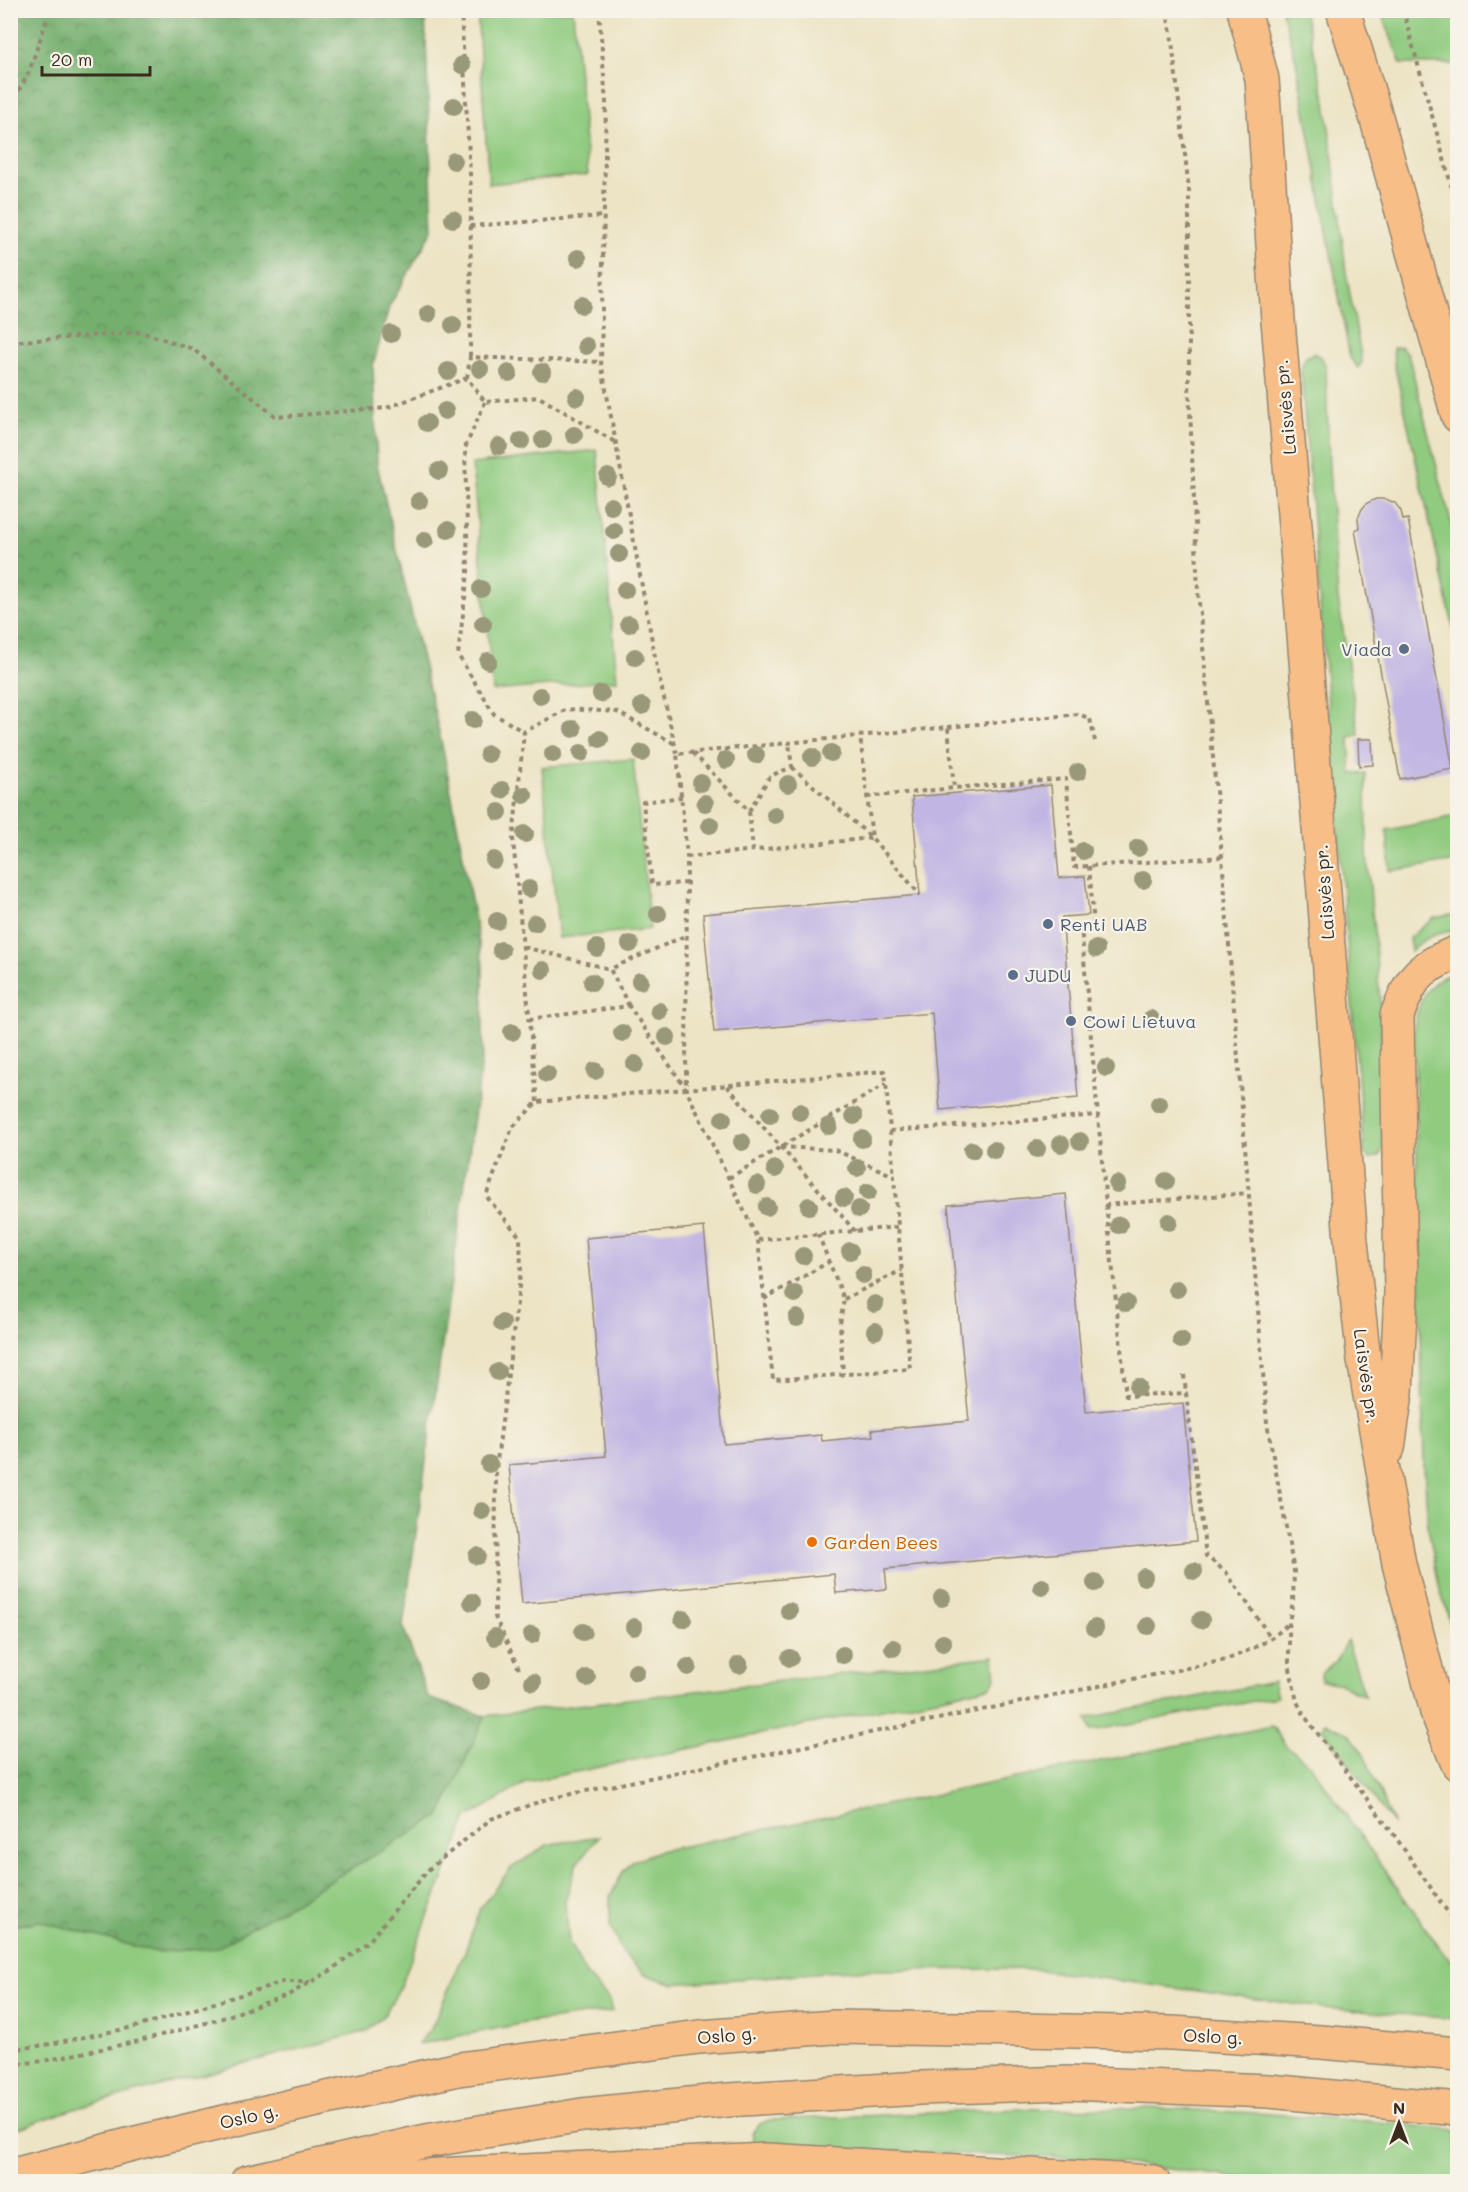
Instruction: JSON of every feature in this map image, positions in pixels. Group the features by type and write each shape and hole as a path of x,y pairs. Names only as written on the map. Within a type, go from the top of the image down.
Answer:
{"main road":[{"name":"Laisvės pr.","path":"1244,10 1262,79 1278,320 1351,1241 1364,1360 1399,1564 1434,1701 1458,1764"},
{"path":"1343,10 1377,120 1458,416"},
{"path":"1383,1476 1396,1393 1401,1293 1397,1015 1411,981 1432,962 1458,951"},
{"name":"Oslo g.","path":"10,2176 282,2108 459,2069 699,2037 834,2027 1171,2033 1321,2042 1458,2054"},
{"path":"247,2181 426,2141 582,2115 728,2100 920,2088 1090,2084 1269,2091 1458,2109"},
{"path":"341,2181 767,2160 1153,2181"}],"path":[{"path":"10,28 18,10"},
{"path":"10,107 29,72 50,10"},
{"path":"460,10 471,192 470,357 467,378 485,402"},
{"path":"599,10 606,104 601,362 657,668 677,754 687,857 686,1089"},
{"path":"1166,10 1171,32 1189,190 1189,386 1198,592 1222,857 1267,1423 1294,1571 1293,1600 1289,1622 1289,1664 1298,1702 1306,1718 1392,1832 1458,1927"},
{"path":"1403,10 1458,210"},
{"path":"470,226 604,216"},
{"path":"10,342 141,332 193,349 276,417 386,408 467,378"},
{"path":"470,357 601,362"},
{"path":"485,402 539,397 616,442"},
{"path":"485,402 465,448 468,573 458,655 494,714 524,732"},
{"path":"524,732 567,709 617,712 675,745"},
{"path":"677,754 1079,714 1090,719 1095,741"},
{"path":"948,727 954,788"},
{"path":"524,732 513,839 537,1102"},
{"path":"860,736 872,838"},
{"path":"789,743 792,767 872,838 920,895"},
{"path":"692,753 749,811"},
{"path":"753,850 749,811 770,776 792,767"},
{"path":"867,797 1066,779 1074,867 1222,857"},
{"path":"682,797 643,802 652,885 687,883"},
{"path":"687,857 872,838"},
{"path":"1089,866 1094,924 1081,926 1125,1396 1186,1393"},
{"path":"523,947 610,969 687,935"},
{"path":"519,1669 495,1617 495,1606 496,1469 521,1271 520,1237 486,1196 512,1128 537,1102 686,1089 726,1086 885,1071 910,1369 773,1380 758,1240 686,1089 629,1006 610,969"},
{"path":"530,1019 629,1006"},
{"path":"729,1178 886,1084"},
{"path":"726,1086 855,1231"},
{"path":"890,1131 1098,1114"},
{"path":"781,1147 836,1150 894,1176"},
{"path":"1106,1205 1248,1193"},
{"path":"758,1240 898,1227"},
{"path":"818,1234 844,1299 840,1324 843,1374"},
{"path":"764,1299 829,1262"},
{"path":"844,1299 902,1270"},
{"path":"1184,1375 1206,1556 1226,1572 1271,1638"},
{"path":"10,2065 42,2061 123,2044 217,2020 290,1994 330,1971 370,1940 429,1869 491,1819 547,1799 1226,1660 1260,1646 1280,1633 1289,1622"},
{"path":"10,2050 139,2026 282,1982 311,1982"}],"green space":[{"path":"11,10 425,11 433,230 389,307 373,366 377,464 443,749 483,964 483,1053 403,1626 428,1698 485,1716 440,1816 217,1948 157,1952 40,1921 11,1926"},
{"path":"477,11 573,11 588,175 489,184"},
{"path":"1282,11 1304,11 1326,102 1346,272 1362,362 1358,368 1350,358 1296,61"},
{"path":"1381,11 1457,11 1457,64 1401,64"},
{"path":"1401,347 1408,354 1457,546 1457,644 1394,363 1393,348"},
{"path":"1313,353 1322,358 1326,367 1329,468 1338,598 1359,735 1349,737 1351,773 1366,773 1367,853 1381,1012 1383,1149 1379,1156 1369,1159 1364,1152 1301,370 1305,358"},
{"path":"597,450 617,680 493,691 472,464"},
{"path":"633,759 650,929 559,938 542,767"},
{"path":"1457,816 1457,861 1390,871 1387,830"},
{"path":"1457,914 1457,930 1433,936 1411,951 1409,938 1434,918"},
{"path":"1457,972 1457,1645 1439,1586 1428,1527 1424,1466 1414,1029 1421,1001 1431,986 1447,975"},
{"path":"1347,1640 1365,1696 1338,1683 1321,1681 1321,1674 1337,1659"},
{"path":"994,1656 996,1679 990,1687 527,1782 467,1818 400,1987 386,2013 367,2031 77,2108 11,2131 11,1926 40,1921 157,1952 440,1816 485,1716"},
{"path":"1273,1682 1277,1697 1091,1731 1087,1718"},
{"path":"1325,1723 1350,1734 1364,1755 1394,1825 1322,1728"},
{"path":"1272,1726 1286,1746 1310,1764 1441,1950 1457,1966 1457,2019 1323,2008 1033,1969 851,1970 674,1984 644,1974 623,1953 610,1926 610,1897 622,1873 633,1861 659,1851"},
{"path":"599,1836 576,1865 565,1902 569,1942 587,1976 610,2000 613,2011 525,2023 418,2044 432,2027 466,1949 480,1908 511,1868 547,1845"},
{"path":"1149,2108 1304,2116 1457,2130 1457,2181 1274,2182 1088,2159 765,2148 755,2143 752,2133 758,2125 769,2120 1019,2109"}],"building":[{"name":"Viada","path":"1376,499 1386,499 1395,503 1401,511 1403,520 1408,519 1453,769 1400,779 1355,530 1359,528 1358,518 1362,509 1367,503"},
{"path":"1358,739 1372,739 1373,765 1359,766"},
{"path":"1051,785 1059,878 1085,876 1089,915 1062,917 1078,1098 940,1110 932,1013 714,1032 703,914 920,895 912,797"},
{"path":"1066,1194 1086,1412 1183,1403 1196,1541 885,1569 887,1589 836,1593 834,1574 522,1604 509,1465 606,1456 586,1238 704,1227 724,1444 821,1435 822,1441 873,1436 872,1430 969,1421 948,1205"}],"place":[{"name":"Viada","path":"1404,649"},
{"name":"Renti UAB","path":"1048,924"},
{"name":"JUDU","path":"1013,975"},
{"name":"Cowi Lietuva","path":"1071,1021"},
{"name":"Garden Bees","path":"812,1542"}]}
